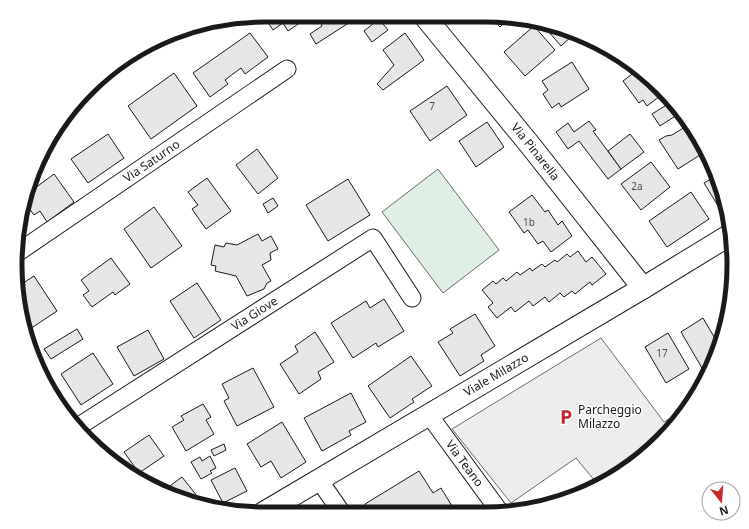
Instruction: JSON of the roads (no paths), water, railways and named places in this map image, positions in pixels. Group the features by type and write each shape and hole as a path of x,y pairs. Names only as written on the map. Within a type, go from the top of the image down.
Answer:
{"street":[{"name":"Via Pinarella","path":"429,22 530,145 643,288"},
{"name":"Via Saturno","path":"23,249 287,68"},
{"name":"Via Giove","path":"82,424 374,238 412,298"},
{"name":"Viale Milazzo","path":"273,507 725,238"},
{"name":"Via Teano","path":"429,415 496,506"},
{"path":"319,480 338,507"}],"place":[{"name":"Parcheggio Milazzo","path":"566,417"}]}
